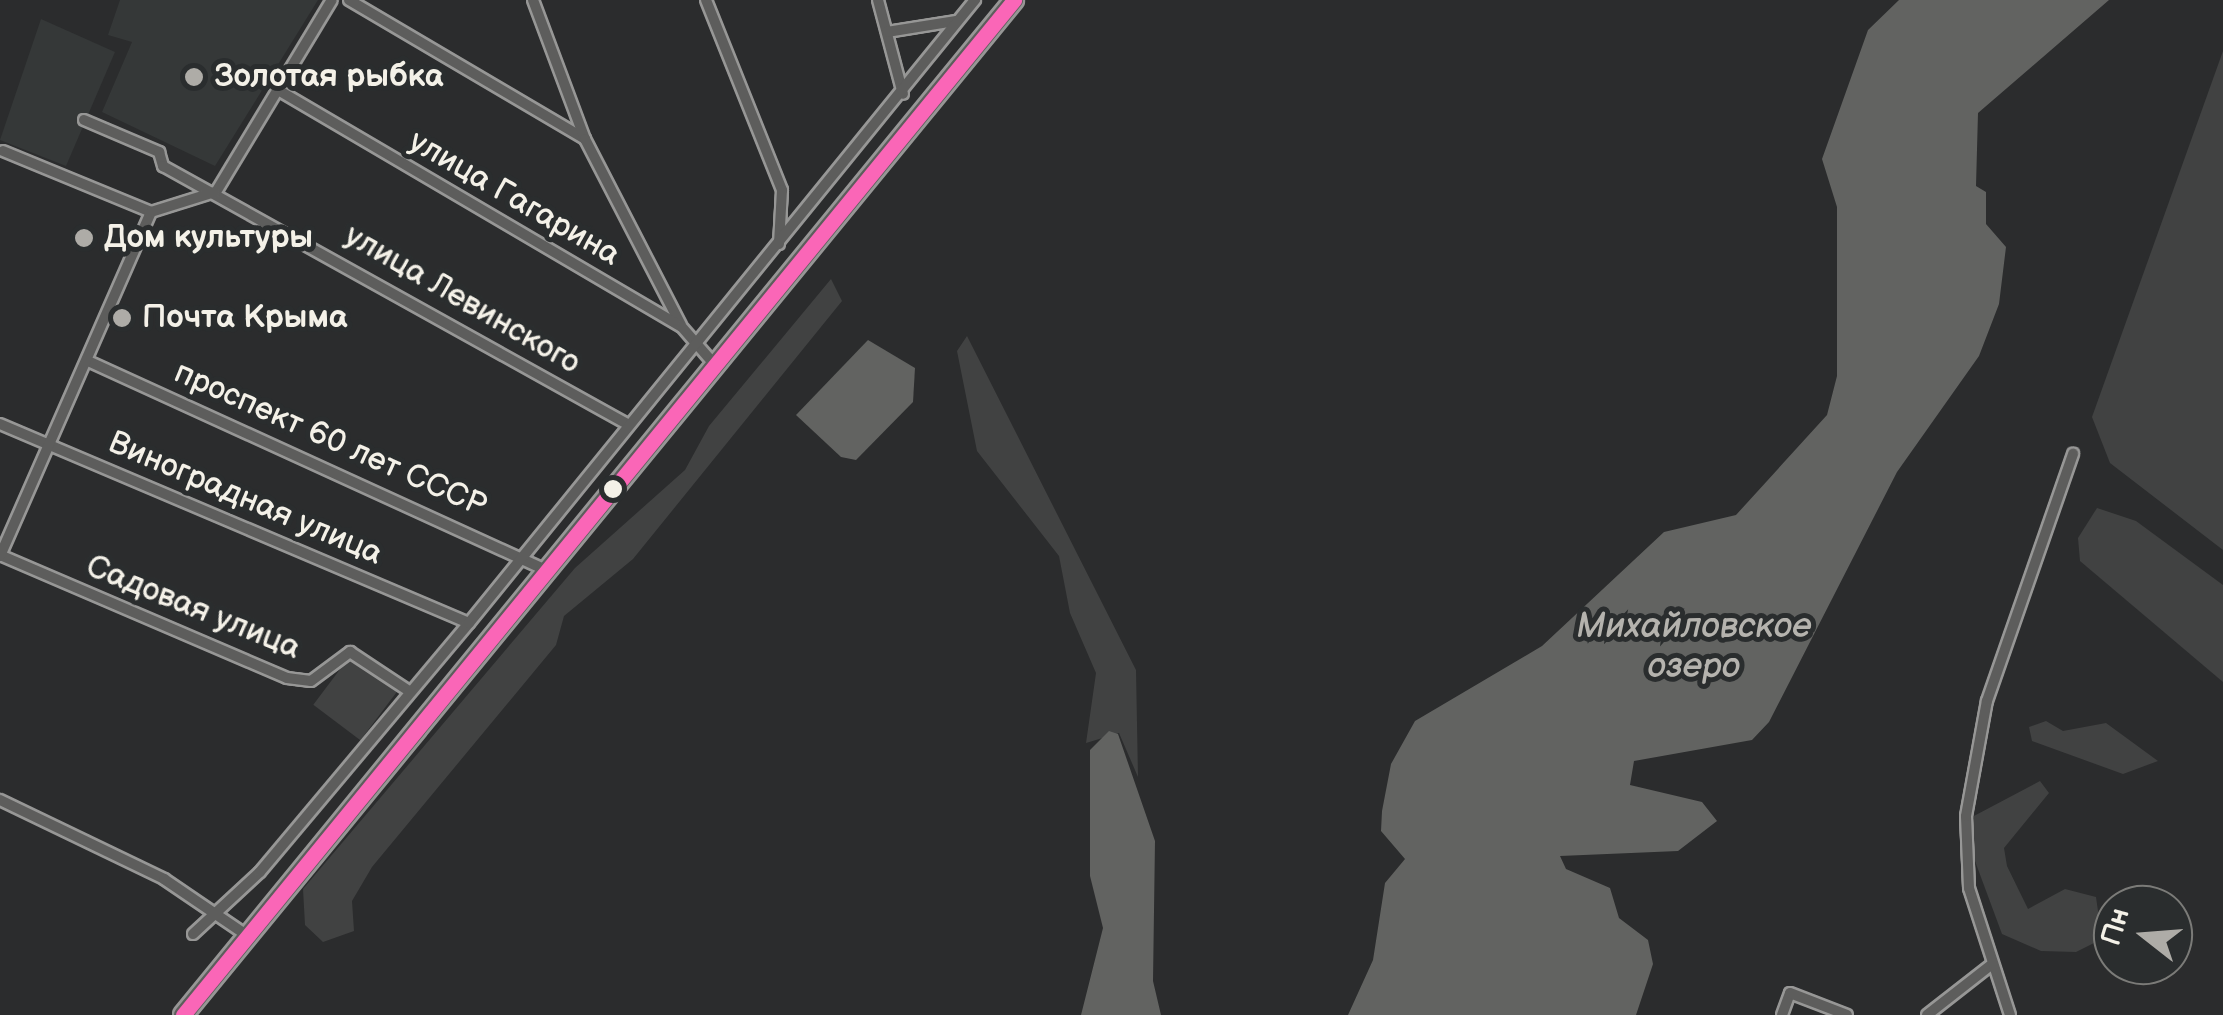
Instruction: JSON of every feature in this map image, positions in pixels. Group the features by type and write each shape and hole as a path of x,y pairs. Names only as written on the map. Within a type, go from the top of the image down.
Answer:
{"main road":[{"path":"183,1015 1014,0"}],"street":[{"path":"3,151 152,212 216,192 332,0"},
{"path":"350,0 586,140"},
{"path":"533,0 586,140 682,326"},
{"path":"706,0 782,190 779,244"},
{"path":"878,0 904,94"},
{"path":"193,934 221,914 470,623 523,552 904,94 975,0"},
{"path":"887,32 957,21"},
{"name":"улица Гагарина","path":"278,90 682,326 715,365"},
{"name":"улица Левинского","path":"84,120 160,152 163,166 216,192 629,425"},
{"path":"0,555 152,212"},
{"name":"проспект 60 лет СССР","path":"88,361 523,552 548,571"},
{"name":"Виноградная улица","path":"0,424 470,623"},
{"path":"2010,1015 1991,965 1965,864 1966,816 1987,701 2073,454"},
{"name":"Садовая улица","path":"0,555 286,678 311,681 350,652 409,692"},
{"path":"0,800 221,914 248,936"},
{"path":"1927,1015 1991,965"},
{"path":"1782,1015 1790,993 1847,1015"}],"shaded area":[{"name":"Золотая рыбка","path":"120,0 318,0 215,166 102,112 132,42 108,35"},
{"path":"41,19 115,52 66,166 0,140"},
{"path":"2223,51 2223,550 2110,463 2092,417"},
{"path":"831,279 842,301 633,559 564,616 556,645 372,867 352,901 354,931 323,942 305,925 303,889 575,568 685,470 709,426"},
{"path":"967,336 1136,670 1138,777 1119,733 1086,743 1096,673 1070,613 1059,556 977,451 957,351"},
{"path":"2097,508 2136,521 2223,585 2223,682 2080,561 2078,538"},
{"path":"350,656 397,692 360,740 313,705"},
{"path":"2046,721 2063,731 2106,723 2158,761 2123,774 2032,741 2029,727"},
{"path":"2040,781 2049,793 2004,848 2007,866 2028,909 2065,889 2093,896 2093,944 2076,952 2041,951 2002,934 1972,853 1972,817"}],"water":[{"name":"Михайловское озеро","path":"1899,0 2109,0 1978,113 1976,186 1986,192 1986,224 2006,247 1999,304 1979,356 1897,472 1769,722 1752,740 1634,761 1630,785 1702,802 1717,821 1678,851 1560,856 1566,869 1610,888 1619,918 1648,940 1653,964 1636,1015 1348,1015 1373,960 1385,883 1405,859 1381,831 1382,811 1391,764 1415,721 1542,646 1664,532 1736,515 1827,415 1837,376 1837,207 1822,159 1868,30"},
{"path":"868,340 915,368 913,402 856,460 841,457 796,415"},
{"path":"1109,731 1118,734 1155,841 1153,981 1161,1015 1081,1015 1103,928 1090,876 1090,750"}],"transit line":[{"path":"183,1015 1014,0"}],"place":[{"name":"Золотая рыбка","path":"194,77"},
{"name":"Дом культуры","path":"84,238"},
{"name":"Почта Крыма","path":"122,318"}]}
